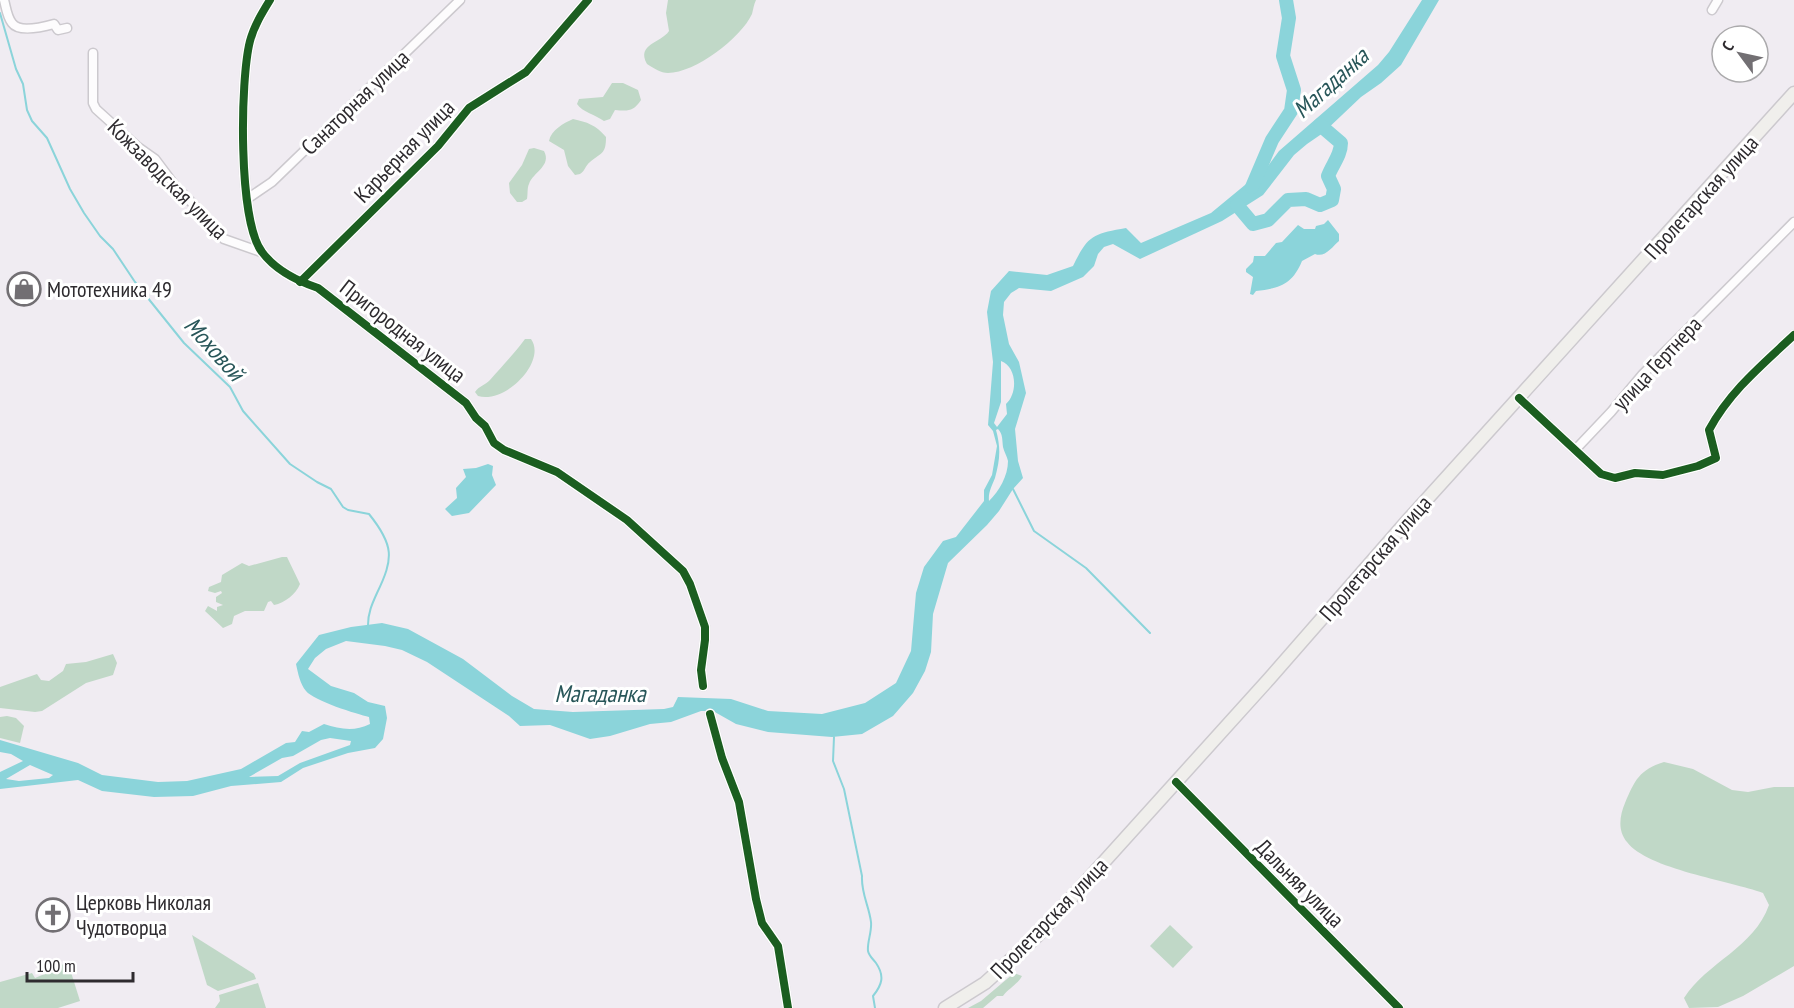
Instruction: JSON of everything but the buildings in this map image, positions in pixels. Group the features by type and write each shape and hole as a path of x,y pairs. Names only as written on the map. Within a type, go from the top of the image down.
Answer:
{"main road":[{"name":"Пролетарская улица","path":"945,1008 986,983 1029,944 1794,93"}],"street":[{"path":"4,0 11,22 15,26 24,28 54,24 58,30 67,28"},
{"name":"Пригородная улица","path":"270,0 257,21 251,38 244,74 246,199 253,235 261,252 273,265 300,282 318,288 466,403 476,418 485,426 494,443 504,450 557,472 627,520 683,571 705,627 701,670 703,686"},
{"name":"Санаторная улица","path":"246,199 272,182 460,0"},
{"name":"Карьерная улица","path":"300,282 438,146 469,108 526,72 588,0"},
{"path":"1712,10 1718,0"},
{"name":"Кожзаводская улица","path":"93,53 93,103 96,109 138,147 155,159 176,187 224,239 261,252"},
{"name":"улица Гертнера","path":"1575,450 1642,375 1794,222"},
{"path":"1519,398 1601,474 1615,478 1635,473 1663,475 1698,466 1716,458 1709,430 1721,407 1794,335"},
{"path":"710,714 722,758 739,802 762,923 778,946 788,1008"},
{"name":"Дальняя улица","path":"1176,782 1399,1008"}],"green space":[{"path":"668,0 756,0 752,14 728,43 704,61 668,73 647,64 644,57 647,48 669,31 666,13"},
{"path":"612,83 623,83 638,90 641,100 630,110 615,110 610,119 604,121 577,104 579,99 603,97"},
{"path":"573,119 591,125 606,137 602,152 588,164 582,173 575,175 568,166 564,150 549,141 555,130"},
{"path":"529,149 544,151 546,161 529,184 527,199 517,202 510,193 509,183 522,165"},
{"path":"525,339 531,339 534,348 533,358 529,369 521,379 500,394 489,397 478,396 475,392 490,380"},
{"path":"287,557 300,584 293,595 286,600 274,605 271,601 268,602 264,611 245,611 234,616 232,624 223,628 205,611 208,606 217,611 217,607 223,605 216,602 216,597 222,593 221,591 215,593 208,591 209,587 221,582 222,575 242,563 249,566"},
{"path":"113,654 117,663 113,675 86,683 42,711 0,708 0,687 37,674 41,680 49,681 63,671 66,664 86,662"},
{"path":"0,717 16,718 24,726 20,743 0,738"},
{"path":"1664,762 1693,769 1732,790 1748,792 1774,787 1794,787 1794,966 1743,996 1718,1007 1689,1008 1684,998 1705,974 1753,933 1769,905 1763,893 1670,867 1652,860 1627,842 1620,822 1635,782 1643,772"},
{"path":"1170,925 1193,947 1173,968 1150,946"},
{"path":"192,935 254,974 256,979 218,991 207,985"},
{"path":"59,961 70,969 80,1001 58,1008 0,1008 0,982 32,973 35,978 47,973 46,966"},
{"path":"1014,973 1022,976 1003,996 997,996 983,1008 968,1008 981,1001"},
{"path":"258,983 266,1008 215,1008 220,1001 219,995"}],"water":[{"path":"1422,0 1439,0 1401,65 1361,97 1323,133 1294,155 1263,195 1222,221 1140,259 1113,244 1104,247 1098,254 1094,266 1083,277 1051,291 1019,288 1011,293 1004,302 1003,315 1009,344 1019,362 1026,393 1015,429 1018,461 1023,478 987,525 948,563 933,614 931,652 925,671 913,693 893,716 862,734 832,737 768,732 736,724 713,711 701,711 671,722 650,724 610,736 590,739 550,725 520,726 509,716 427,662 402,650 346,641 326,649 315,658 308,669 331,686 354,693 368,702 385,706 387,718 383,739 375,748 348,753 303,768 281,782 231,786 193,796 154,797 102,791 78,780 0,789 0,772 23,761 11,754 0,752 0,740 78,763 102,775 158,782 187,781 241,769 286,743 295,742 302,731 309,732 324,724 347,729 370,724 369,717 336,707 306,691 296,664 319,635 351,627 382,623 408,629 463,659 512,696 534,709 573,712 664,709 673,707 678,697 731,699 768,711 822,714 865,703 896,683 911,651 916,593 924,567 943,541 956,537 984,501 984,490 992,475 997,446 993,431 988,425 993,362 987,312 991,291 1009,271 1047,275 1073,266 1083,248 1099,234 1126,228 1141,243 1211,213 1268,166 1279,151 1378,65 1389,52","holes":["1001,361 1013,374 1014,387 1006,404 1007,414 997,427 994,423 1001,402","998,429 1002,435 1008,467 1002,483 989,501 999,460 996,430","330,738 351,741 350,745 300,763 278,776 249,777 282,758 293,756 321,740","30,765 53,775 49,778 19,781 6,779"]},
{"path":"1328,220 1339,234 1339,241 1331,249 1322,255 1315,254 1302,261 1294,275 1284,284 1256,291 1253,295 1250,294 1253,277 1246,272 1246,269 1253,262 1254,256 1265,256 1276,243 1282,242 1298,225 1304,229 1315,229 1316,226"},
{"path":"488,464 493,466 492,475 496,485 469,513 452,516 445,509 457,498 456,488 466,477 463,469"}],"waterway":[{"name":"Магаданка","path":"1252,187 1272,140 1291,111 1294,90 1283,56 1289,18 1286,0"},
{"name":"Моховой","path":"0,13 16,69 23,84 27,110 32,121 47,138 70,189 100,236 113,249 135,282 184,343 230,387 243,411 290,464 331,489 343,507 369,514 383,534 387,543 389,561 371,609 368,625"},
{"path":"1237,205 1253,224 1268,220 1288,200 1306,199 1320,205 1332,200 1334,189 1328,176 1338,156 1341,143 1320,125"},
{"path":"1013,489 1034,531 1086,568 1150,633"},
{"path":"834,737 833,761 844,789 871,922 868,951 879,968 881,976 879,988 873,996 875,1008"}],"cycle path":[{"path":"270,0 250,41 244,86 243,117 245,182 249,211 254,236 262,252 274,265 287,274 318,288 466,403 476,418 485,426 494,443 504,450 557,472 627,520 683,571 705,627 701,670 703,686"},
{"path":"300,282 438,146 469,108 526,72 588,0"},
{"path":"1519,398 1601,474 1615,478 1635,473 1663,475 1698,466 1716,458 1709,430 1717,416 1747,379 1794,335"},
{"path":"710,714 722,758 739,802 762,923 778,946 788,1008"},
{"path":"1176,782 1399,1008"}],"place":[{"name":"Мототехника 49","path":"24,289"},
{"name":"Церковь Николая Чудотворца","path":"53,915"}]}
